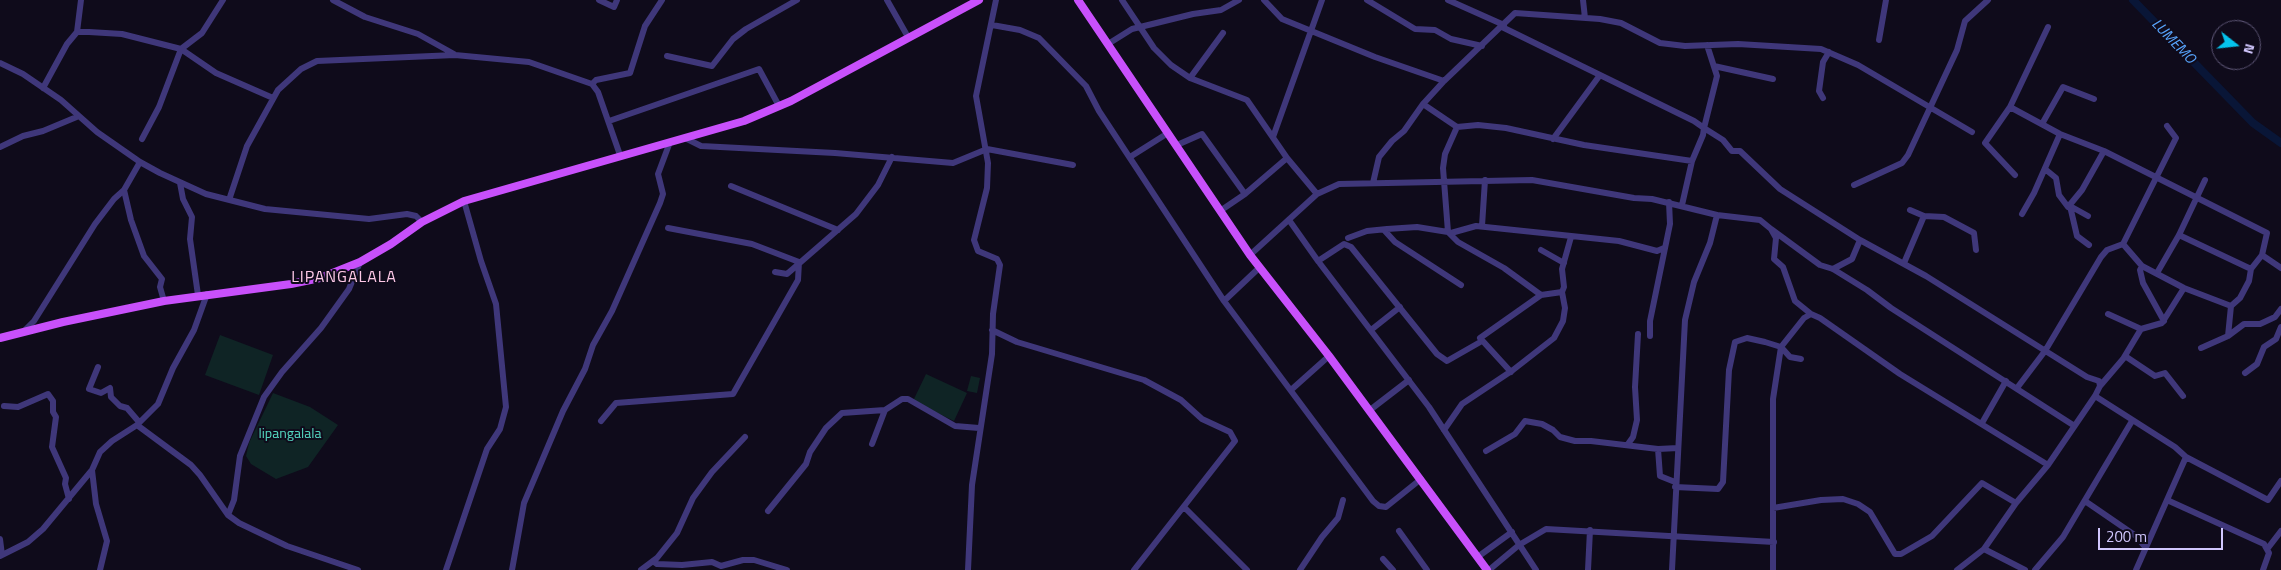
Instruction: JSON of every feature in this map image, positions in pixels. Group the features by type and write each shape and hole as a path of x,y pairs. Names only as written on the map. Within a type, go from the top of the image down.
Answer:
{"main road":[{"path":"0,338 24,331 198,294 313,280 360,262 391,244 422,222 464,202 620,155 744,121 779,106 979,0"},
{"path":"1078,0 1250,255 1370,410 1488,570"}],"street":[{"path":"43,88 67,44 77,32 81,0"},
{"path":"142,139 159,107 181,49 202,33 223,0"},
{"path":"333,0 365,17 418,34 455,55"},
{"path":"599,0 614,7 617,0"},
{"path":"592,84 596,80 630,74 645,26 662,0"},
{"path":"667,56 712,66 733,39 746,29 797,0"},
{"path":"887,0 908,37"},
{"path":"968,570 972,485 979,428 992,354 992,330 999,262 978,251 974,240 987,188 986,149 976,96 996,0"},
{"path":"1122,0 1160,54 1190,78 1247,100 1287,158 1317,194"},
{"path":"1108,44 1132,29 1141,29 1193,14 1221,10 1239,0"},
{"path":"1264,0 1282,20 1375,57 1444,81"},
{"path":"1273,137 1322,0"},
{"path":"1367,0 1415,29 1435,30 1451,39 1482,46"},
{"path":"1448,0 1694,121 1723,140 1732,151 1740,151 1780,189 1860,240 1904,263 2087,377 2099,381 2100,386"},
{"path":"1583,0 1585,18"},
{"path":"1879,40 1886,0"},
{"path":"1854,185 1902,163 1908,155 1957,50 1965,22 1988,0"},
{"path":"1373,183 1379,157 1392,141 1404,131 1423,104 1444,81 1515,13 1585,18 1621,23 1660,43 1685,46 1786,46 1821,49 1858,65 1972,132"},
{"path":"992,25 1026,32 1039,38 1086,86 1099,112 1224,301 1379,506 1386,507 1421,479"},
{"path":"2015,175 1985,142 2010,107 2048,27"},
{"path":"77,32 122,34 181,49 216,73 273,98"},
{"path":"1190,78 1223,33"},
{"path":"1682,205 1692,161 1703,135 1717,76 1708,45"},
{"path":"1823,98 1819,91 1823,62 1829,52"},
{"path":"229,200 247,146 278,90 302,69 317,61 455,55 529,62 592,84 598,92 620,155"},
{"path":"0,63 43,88 140,162 180,183 229,200 265,209 369,219 407,214 416,216 422,222"},
{"path":"1714,66 1773,79"},
{"path":"609,121 759,70 779,106"},
{"path":"1553,139 1600,75"},
{"path":"2042,124 2063,87 2094,99"},
{"path":"1423,104 1457,128 1478,125 1506,128 1553,139 1692,161"},
{"path":"2010,107 2060,134 2104,151 2267,233 2262,255 2251,269 2249,281 2240,298 2231,306 2228,336"},
{"path":"0,147 79,116"},
{"path":"2017,388 2045,351 2101,257 2107,250 2123,244 2155,176 2176,138 2167,126"},
{"path":"1457,128 1445,154 1444,181 1449,232 1458,242 1504,268 1541,295"},
{"path":"1130,157 1168,133"},
{"path":"1177,146 1202,134 1245,194"},
{"path":"2022,214 2060,134"},
{"path":"685,138 701,146 892,157 953,163 986,149 1073,165"},
{"path":"512,570 524,503 559,420 585,369 593,345 612,311 663,194 658,174 670,142"},
{"path":"2089,245 2077,236 2072,222 2070,206 2082,190 2104,151"},
{"path":"775,272 787,274 856,214 878,185 892,157"},
{"path":"1220,212 1245,194 1287,158"},
{"path":"24,331 34,321 95,224 114,199 124,190 140,162"},
{"path":"2045,169 2053,174 2059,195 2068,207 2070,206 2088,216"},
{"path":"1482,226 1485,180"},
{"path":"1250,255 1317,194 1338,184 1532,180 1669,202 1718,216 1760,220 1820,265 1833,269 2073,425"},
{"path":"2157,273 2179,235 2205,180"},
{"path":"180,183 184,199 192,217 190,239 198,294"},
{"path":"731,186 838,230"},
{"path":"124,190 133,227 144,256 162,279 160,287 164,301"},
{"path":"446,570 487,449 500,428 506,407 496,304 464,202"},
{"path":"1650,336 1650,321 1670,224 1669,202"},
{"path":"1910,210 1924,216 1944,217 1974,233 1976,250"},
{"path":"1672,570 1685,320 1694,282 1710,243 1718,216"},
{"path":"1904,263 1924,216"},
{"path":"1289,220 1409,380 1536,570"},
{"path":"1348,238 1367,230 1417,228 1449,232 1482,226 1619,241 1656,250 1664,248"},
{"path":"668,228 752,244 799,262"},
{"path":"1771,229 1776,238 1774,259 1783,267 1795,301 1811,314 1820,318 1900,374 2048,465"},
{"path":"1384,230 1395,242 1461,285"},
{"path":"2179,235 2251,269"},
{"path":"1444,430 1462,404 1511,372 1554,338 1564,322 1565,308 1562,292 1564,263 1571,237"},
{"path":"1833,269 1852,259 1860,240"},
{"path":"1318,261 1344,244 1351,247 1437,354 1447,361 1482,341 1480,338"},
{"path":"2123,244 2142,266 2184,288 2231,306"},
{"path":"1541,250 1564,263"},
{"path":"2262,255 2281,268"},
{"path":"228,515 234,500 240,456 264,397 282,372 321,328 348,289 360,262"},
{"path":"601,421 616,403 733,394 798,280 799,262"},
{"path":"2142,266 2140,270 2143,283 2164,321"},
{"path":"1224,301 1260,267"},
{"path":"2108,314 2141,329 2160,325 2184,288"},
{"path":"1480,338 1541,295 1562,292"},
{"path":"0,539 1,556 28,542 43,529 69,499 92,470 100,452 112,441 138,424 158,404 194,330 207,294"},
{"path":"1371,330 1400,307"},
{"path":"2201,348 2228,336 2244,324 2260,324 2275,316 2281,309"},
{"path":"1773,570 1773,399 1781,347 1804,318 1811,314"},
{"path":"2246,373 2257,364 2264,347 2276,339 2281,327"},
{"path":"1958,570 1984,549 2016,503 2048,465 2073,425 2124,356 2141,329"},
{"path":"992,330 1017,342 1144,380 1180,400 1202,419 1230,432 1235,441 1233,446 1134,570"},
{"path":"1628,444 1633,437 1637,420 1635,388 1638,334"},
{"path":"1480,338 1511,372"},
{"path":"1658,448 1660,476 1675,484 1718,489 1723,482 1728,370 1735,342 1747,338 1781,347 1790,357 1801,359"},
{"path":"1291,390 1329,356"},
{"path":"2124,356 2155,376 2164,373 2183,396"},
{"path":"98,367 89,389 101,393 110,388 111,397 120,406 127,408 138,424 178,454 200,475 228,515 287,546 358,570"},
{"path":"1370,410 1409,380"},
{"path":"1982,423 2006,381"},
{"path":"4,406 18,407 48,394 53,401 53,412 56,417 52,447 66,478 65,484 69,499"},
{"path":"2095,396 2174,447 2186,457 2268,500 2281,481"},
{"path":"768,511 806,464 810,452 826,428 842,413 885,410 902,399 908,399 955,426 979,428"},
{"path":"872,444 885,410"},
{"path":"1486,452 1515,434 1525,421 1542,424 1553,430 1560,437 1575,442 1678,448"},
{"path":"2035,570 2063,537 2132,421"},
{"path":"641,570 653,561 677,533 693,498 712,472 745,437"},
{"path":"2136,570 2186,457"},
{"path":"92,470 96,504 107,541 100,570"},
{"path":"1773,508 1821,500 1843,499 1858,504 1870,512 1895,554 1908,550 1932,536 1982,483 2016,503"},
{"path":"1300,570 1322,537 1338,518 1344,500"},
{"path":"2167,500 2264,544 2268,548 2269,554 2263,570"},
{"path":"2085,501 2136,536 2146,548"},
{"path":"1184,507 1247,570"},
{"path":"1488,570 1519,545 1546,529 1590,530 1774,542"},
{"path":"1588,570 1590,530"},
{"path":"2268,548 2281,530"},
{"path":"1399,531 1427,570"},
{"path":"1479,556 1512,532"},
{"path":"1984,549 2024,570"},
{"path":"1383,559 1393,570"},
{"path":"653,561 657,564 712,562 720,568 743,560 767,567 787,570"}],"green space":[{"path":"220,335 273,355 259,395 205,375"},
{"path":"926,374 967,393 954,421 913,401"},
{"path":"971,376 980,378 977,393 967,391"},
{"name":"lipangalala","path":"273,393 310,407 338,425 308,467 276,479 251,464 246,456 249,443"}],"waterway":[{"name":"LUMEMO","path":"2133,0 2253,123 2281,143"}],"district":[{"name":"LIPANGALALA","path":"344,278"}]}
